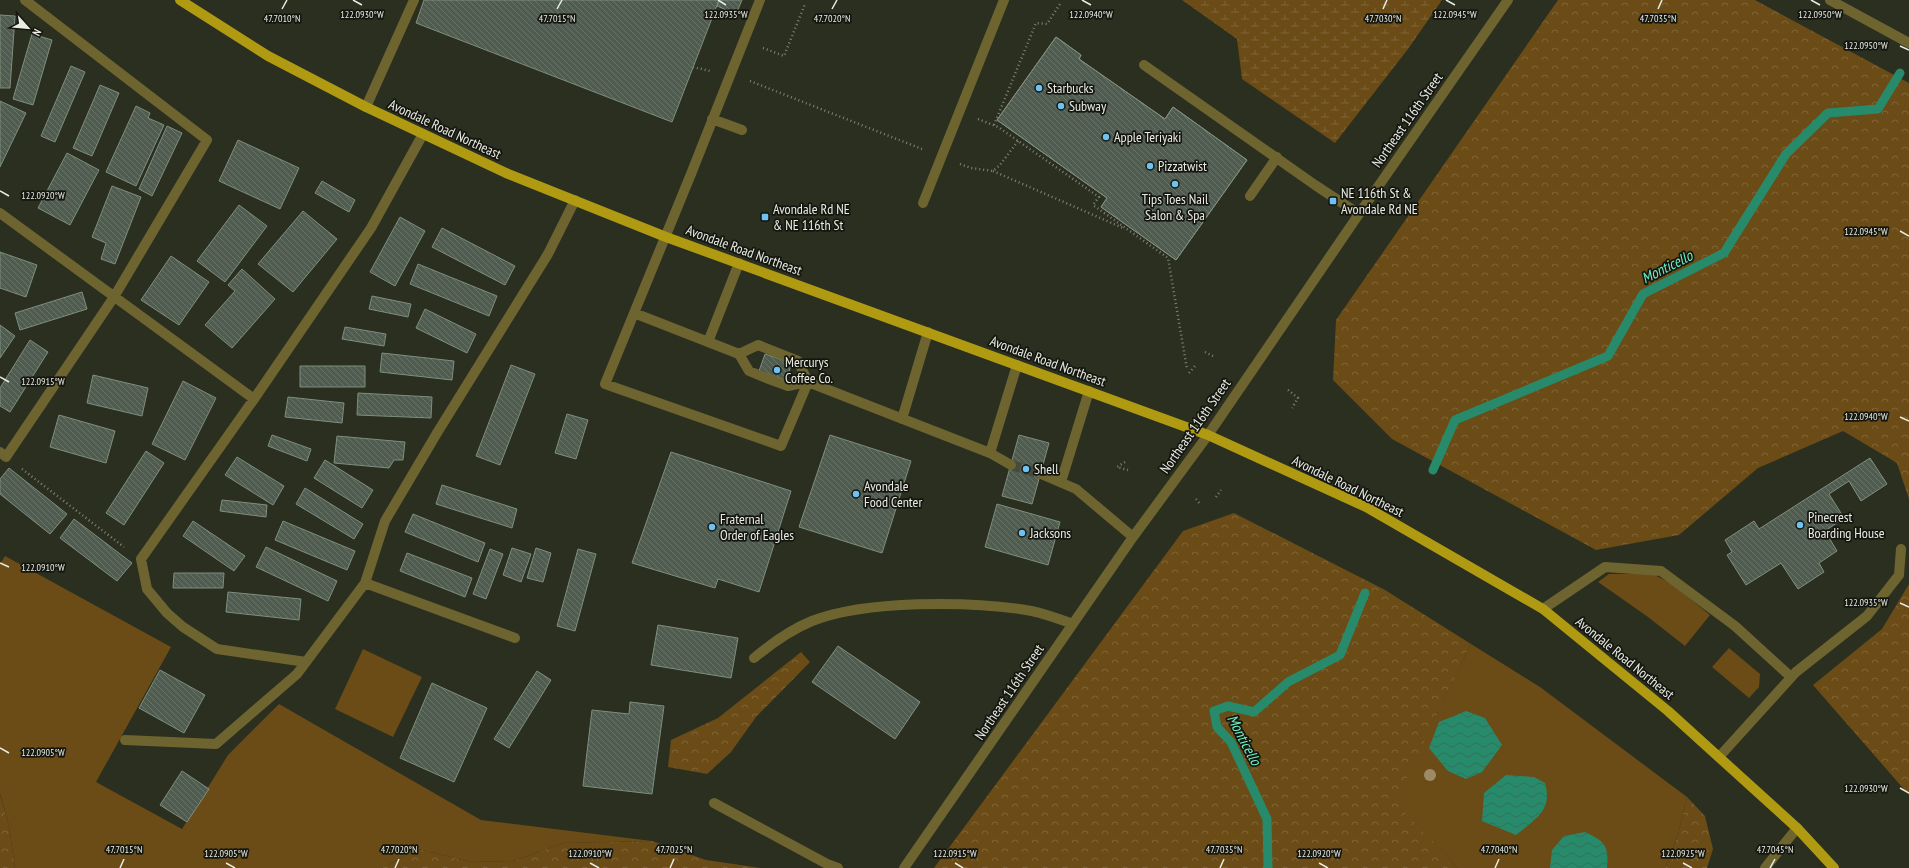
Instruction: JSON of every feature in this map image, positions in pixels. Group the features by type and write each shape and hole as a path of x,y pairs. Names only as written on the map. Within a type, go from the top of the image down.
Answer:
{"main road":[{"name":"Avondale Road Northeast","path":"180,0 268,56 366,107 506,173 666,237 1208,435 1366,507 1543,609 1668,711 1797,828 1834,868"}],"street":[{"path":"3,454 114,296 207,140 25,0"},
{"path":"366,107 414,0"},
{"path":"739,354 758,345 781,353 798,361 808,382 781,446 605,384 666,237 760,0"},
{"path":"923,203 1004,0"},
{"name":"Northeast 116th Street","path":"904,868 1133,537 1208,435 1358,214 1508,0"},
{"path":"1830,0 1909,43"},
{"path":"1144,65 1358,214"},
{"path":"712,119 742,130"},
{"path":"306,662 217,649 183,627 167,613 147,589 141,559 254,399 371,228 423,134"},
{"path":"1250,196 1277,157"},
{"path":"126,740 216,744 297,674 365,582 385,521 437,433 548,254 575,200"},
{"path":"0,213 254,399"},
{"path":"708,342 739,263"},
{"path":"634,313 739,354 749,371 760,376 788,386 808,382 990,453 1011,465"},
{"path":"902,419 928,332"},
{"path":"990,453 1017,365"},
{"path":"1061,482 1089,391"},
{"path":"1041,474 1076,489 1133,537"},
{"path":"1718,757 1791,677 1867,616 1899,575 1901,549"},
{"path":"1543,609 1606,567 1661,571 1735,626 1791,677"},
{"path":"365,582 515,638"},
{"path":"754,658 777,639 813,621 843,612 884,607 948,604 1027,610 1073,624"},
{"path":"714,803 827,864 838,868"},
{"path":"1764,868 1797,828"}],"path":[{"path":"744,40 784,56 804,4"},
{"path":"994,126 1036,23 1047,24 1060,4"},
{"path":"693,67 731,74 971,168 993,171 1138,235 1168,258 1188,369"},
{"path":"960,111 1006,133 1095,194 1098,197 1093,205 1114,218 1129,231"},
{"path":"1006,133 1009,128"},
{"path":"993,171 1000,165 1018,141"},
{"path":"1029,149 1032,145"},
{"path":"1053,165 1056,162"},
{"path":"1074,180 1077,176"},
{"path":"1095,194 1098,191"},
{"path":"1205,352 1213,356"},
{"path":"1190,373 1195,366"},
{"path":"1288,390 1298,398 1292,408"},
{"path":"3,454 141,559"},
{"path":"1125,462 1117,467 1128,470"},
{"path":"1216,496 1221,490"},
{"path":"1196,500 1200,504"}],"green space":[{"path":"1182,0 1442,0 1408,49 1335,143 1242,79 1237,39"},
{"path":"1558,0 1755,0 1909,83 1909,499 1897,463 1843,431 1758,468 1679,535 1596,550 1392,439 1333,380 1336,320"},
{"path":"1234,513 1385,590 1471,644 1395,802 1458,868 934,868 1183,531"},
{"path":"5,556 171,647 96,782 182,829 228,755 279,704 481,820 652,841 564,843 513,861 471,862 418,849 382,868 15,868 9,826 0,793 0,564"},
{"path":"1609,574 1653,574 1672,584 1710,615 1685,646 1648,617 1598,582"},
{"path":"1909,584 1909,795 1813,685 1882,629"},
{"path":"1471,644 1540,687 1687,797 1678,835 1665,868 1458,868 1394,802"},
{"path":"1729,648 1760,674 1759,687 1749,698 1712,667"},
{"path":"363,649 422,677 393,737 335,709"},
{"path":"801,652 810,662 756,717 731,752 707,774 668,767 671,740 718,718"},
{"path":"0,794 9,826 15,868 0,868"},
{"path":"1687,797 1705,816 1713,849 1707,868 1665,868 1678,835"},
{"path":"652,841 706,860 761,868 382,868 418,849 471,862 513,861 564,843"}],"water":[{"path":"1466,711 1485,718 1502,745 1482,772 1466,779 1448,771 1429,748 1439,722"},
{"path":"1506,775 1534,777 1545,783 1547,793 1547,801 1541,814 1516,835 1482,821 1484,793"},
{"path":"1585,832 1597,838 1604,845 1607,854 1607,868 1550,868 1552,850 1564,836"}],"building":[{"path":"424,0 719,0 672,122 416,23"},
{"path":"719,0 742,0 736,14 717,6"},
{"path":"0,15 15,16 10,88 0,88"},
{"path":"32,34 52,40 33,105 13,99"},
{"path":"1056,37 1081,55 1079,59 1165,119 1173,107 1247,160 1176,260 1101,207 1107,198 997,120"},
{"path":"1056,37 1081,55 1079,59 1165,119 1173,107 1247,160 1176,260 1101,207 1107,198 997,120"},
{"path":"71,66 85,72 55,142 41,136"},
{"path":"100,85 119,93 92,156 73,148"},
{"path":"0,101 26,113 0,167"},
{"path":"136,106 150,113 148,118 164,125 136,186 106,172"},
{"path":"167,126 182,133 152,196 139,189"},
{"path":"238,140 299,168 280,209 219,181"},
{"path":"67,153 99,170 70,225 38,208"},
{"path":"322,181 355,200 349,212 315,193"},
{"path":"112,186 141,197 115,264 101,259 106,243 92,237"},
{"path":"239,205 267,226 225,282 197,261"},
{"path":"303,211 337,239 293,292 258,264"},
{"path":"400,217 425,231 395,286 370,272"},
{"path":"442,228 515,266 505,285 432,247"},
{"path":"0,252 37,265 26,297 0,288"},
{"path":"171,256 209,282 179,325 141,300"},
{"path":"418,264 497,296 489,316 410,284"},
{"path":"242,269 275,299 232,348 205,325 235,291 228,285"},
{"path":"82,292 87,309 20,330 15,313"},
{"path":"372,296 411,304 408,317 369,309"},
{"path":"425,309 476,334 467,353 416,328"},
{"path":"0,325 15,336 0,358"},
{"path":"345,327 386,334 384,346 342,339"},
{"path":"30,340 48,352 10,412 0,406 0,388"},
{"path":"382,353 454,361 452,380 380,372"},
{"path":"765,354 792,363 786,380 759,371"},
{"path":"511,365 535,374 500,465 476,456"},
{"path":"300,366 365,366 365,387 300,387"},
{"path":"93,375 148,388 142,416 87,403"},
{"path":"183,381 216,398 185,460 152,444"},
{"path":"358,393 432,397 431,418 357,415"},
{"path":"288,397 344,403 342,423 285,417"},
{"path":"567,414 588,420 576,459 555,453"},
{"path":"59,415 115,431 106,463 50,447"},
{"path":"272,435 311,449 307,461 268,446"},
{"name":"Avondale Food Center","path":"830,435 911,461 882,553 799,527"},
{"name":"Shell","path":"1019,435 1049,443 1032,504 1002,496"},
{"path":"337,436 405,442 403,460 394,460 389,468 334,463"},
{"path":"146,451 164,463 124,525 106,513"},
{"name":"Fraternal Order of Eagles","path":"671,452 791,491 759,592 718,579 715,588 632,563"},
{"path":"237,457 284,486 273,505 225,475"},
{"name":"Pinecrest Boarding House","path":"1870,458 1887,484 1861,501 1849,481 1829,494 1844,518 1825,531 1837,551 1819,563 1824,572 1798,589 1781,563 1746,585 1727,555 1732,552 1725,540 1754,521 1759,529"},
{"path":"325,460 373,490 362,508 314,478"},
{"path":"9,468 67,514 50,534 0,494 0,479"},
{"path":"442,485 517,509 512,528 436,504"},
{"path":"305,488 363,524 354,539 296,504"},
{"path":"222,500 267,505 266,517 220,511"},
{"path":"997,504 1060,522 1048,565 985,547"},
{"path":"413,514 485,543 478,562 405,532"},
{"path":"74,519 132,563 117,581 60,538"},
{"path":"193,521 245,556 234,571 183,536"},
{"path":"283,521 355,551 347,570 275,540"},
{"path":"266,547 337,581 328,601 256,567"},
{"path":"512,548 531,554 521,582 503,575"},
{"path":"536,548 551,553 543,582 527,578"},
{"path":"490,549 503,554 486,599 473,594"},
{"path":"578,549 596,554 575,631 557,626"},
{"path":"407,553 472,578 465,597 400,571"},
{"path":"174,573 224,573 223,588 173,588"},
{"path":"228,592 301,599 299,620 226,612"},
{"path":"658,625 738,638 731,678 651,665"},
{"path":"838,646 920,702 895,739 812,682"},
{"path":"160,670 205,695 184,733 139,708"},
{"path":"537,671 551,680 509,748 494,739"},
{"path":"432,683 487,708 454,782 400,758"},
{"path":"630,702 664,706 652,794 583,786 592,710 629,714"},
{"path":"182,771 209,789 187,822 160,805"}],"waterway":[{"name":"Monticello","path":"1433,470 1455,420 1608,356 1643,294 1724,253 1786,154 1828,113 1878,109 1900,73"},
{"name":"Monticello","path":"1268,868 1267,819 1231,742 1217,727 1214,711 1228,706 1254,712 1288,682 1340,655 1365,593"}],"tunnel":[{"path":"1011,465 1041,474"}],"place":[{"name":"Starbucks","path":"1039,88"},
{"name":"Subway","path":"1061,106"},
{"name":"Apple Teriyaki","path":"1106,137"},
{"name":"Pizzatwist","path":"1150,166"},
{"name":"Tips Toes Nail Salon & Spa","path":"1175,184"},
{"name":"NE 116th St & Avondale Rd NE","path":"1333,201"},
{"name":"Avondale Rd NE & NE 116th St","path":"765,217"},
{"name":"Mercurys Coffee Co.","path":"777,370"},
{"name":"Shell","path":"1026,469"},
{"name":"Avondale Food Center","path":"856,494"},
{"name":"Pinecrest Boarding House","path":"1800,525"},
{"name":"Fraternal Order of Eagles","path":"712,527"},
{"name":"Jacksons","path":"1022,533"}]}
